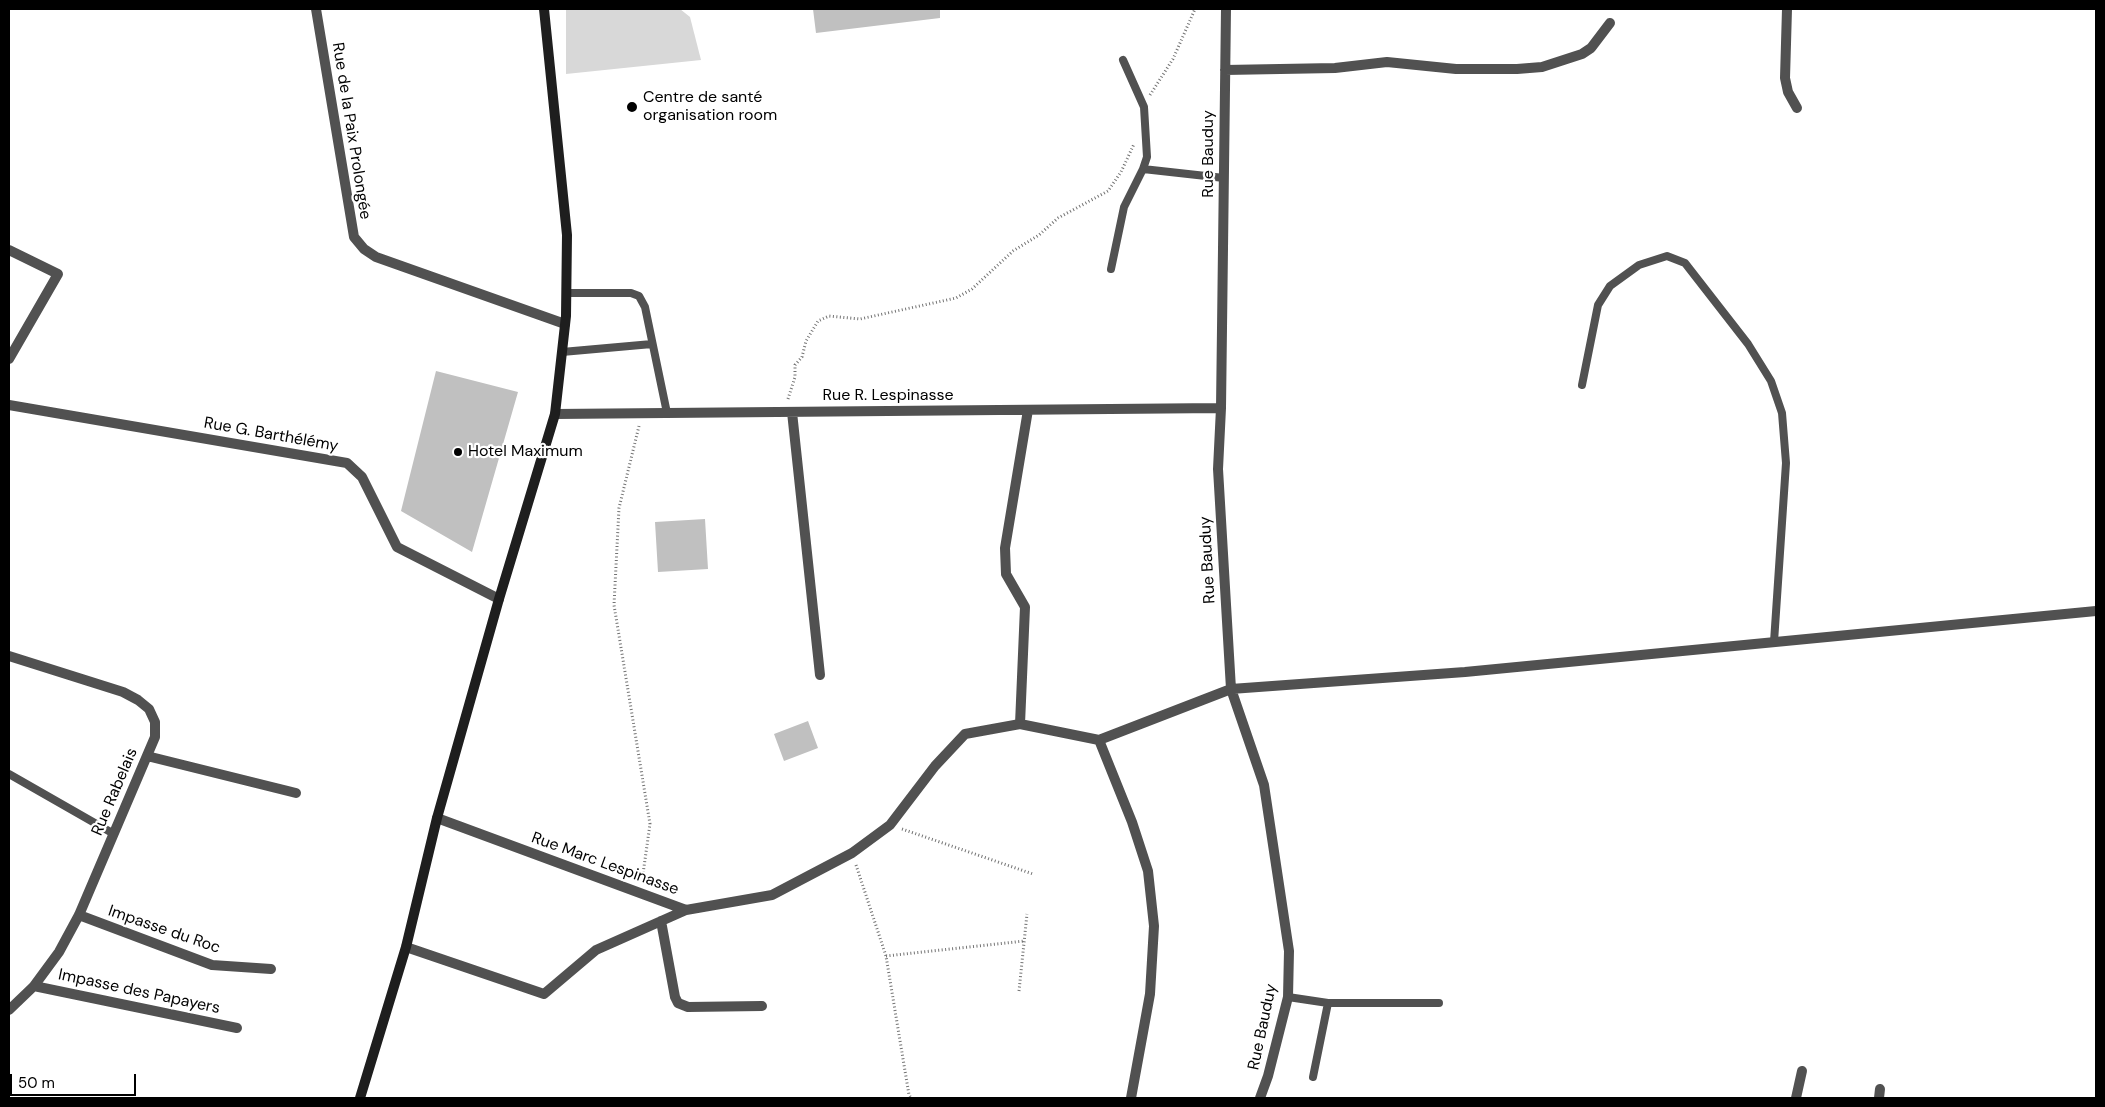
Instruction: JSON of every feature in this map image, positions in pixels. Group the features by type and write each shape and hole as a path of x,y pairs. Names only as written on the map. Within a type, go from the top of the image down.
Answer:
{"main road":[{"path":"360,1098 406,947 437,818 499,599 555,414 565,324 567,235 544,9"}],"street":[{"name":"Rue de la Paix Prolongée","path":"316,9 354,237 364,249 376,257 565,324"},
{"name":"Rue Bauduy","path":"1226,9 1221,408 1218,469 1230,689 1264,785 1289,951 1288,996 1268,1076 1260,1098"},
{"path":"1787,9 1785,78 1788,92 1797,108"},
{"path":"1225,70 1335,68 1387,62 1456,69 1542,67 1582,54 1591,48 1610,23"},
{"path":"9,250 58,274 9,359"},
{"name":"Rue G. Barthélémy","path":"9,405 347,463 362,477 397,547 499,599"},
{"name":"Rue R. Lespinasse","path":"555,414 1221,408"},
{"path":"1020,724 1025,607 1006,574 1005,548 1028,410"},
{"path":"789,412 820,675"},
{"path":"1131,1098 1150,994 1154,926 1148,870 1132,822 1099,740 1230,689 1465,672 2096,610"},
{"name":"Rue Rabelais","path":"9,656 123,692 138,700 149,709 155,722 155,737 79,916 59,952 34,986 9,1010"},
{"name":"Rue Marc Lespinasse","path":"437,818 686,910 772,895 852,853 890,825 935,766 965,734 1020,724 1099,740"},
{"path":"147,756 296,793"},
{"path":"406,947 544,994 596,950 686,910"},
{"name":"Impasse du Roc","path":"79,916 212,965 271,969"},
{"path":"661,921 675,996 678,1003 688,1007 762,1006"},
{"name":"Impasse des Papayers","path":"34,986 237,1028"},
{"path":"1796,1098 1802,1071"}],"lane":[{"path":"1111,269 1124,207 1147,157 1144,107 1122,60"},
{"path":"1143,169 1224,178"},
{"path":"1582,385 1598,305 1610,286 1639,266 1667,256 1685,263 1748,344 1771,381 1782,413 1786,463 1774,642"},
{"path":"566,293 631,293 639,296 645,306 666,413"},
{"path":"562,352 652,344"},
{"path":"9,774 114,834"},
{"path":"1288,996 1328,1003 1439,1003"},
{"path":"1313,1077 1328,1003"}],"path":[{"path":"1144,107 1173,59 1195,9"},
{"path":"789,412 790,390 796,377 795,365 802,357 806,341 818,321 829,316 860,319 956,298 972,289 1013,251 1040,235 1058,218 1108,191 1121,172 1134,143"},
{"path":"641,894 650,824 614,605 619,508 642,413"},
{"path":"890,825 1033,874"},
{"path":"852,853 886,956 911,1098"},
{"path":"1019,991 1027,914"},
{"path":"886,956 1024,941"}],"shaded area":[{"path":"566,9 680,9 690,17 701,60 566,74"}],"building":[{"path":"813,9 940,9 940,18 816,33"},
{"name":"Hotel Maximum","path":"436,371 518,392 472,552 401,511"},
{"path":"705,519 708,569 658,572 655,522"},
{"path":"808,721 818,748 784,761 774,734"}],"place":[{"name":"Centre de santé organisation room","path":"632,107"},
{"name":"Hotel Maximum","path":"458,452"}]}
